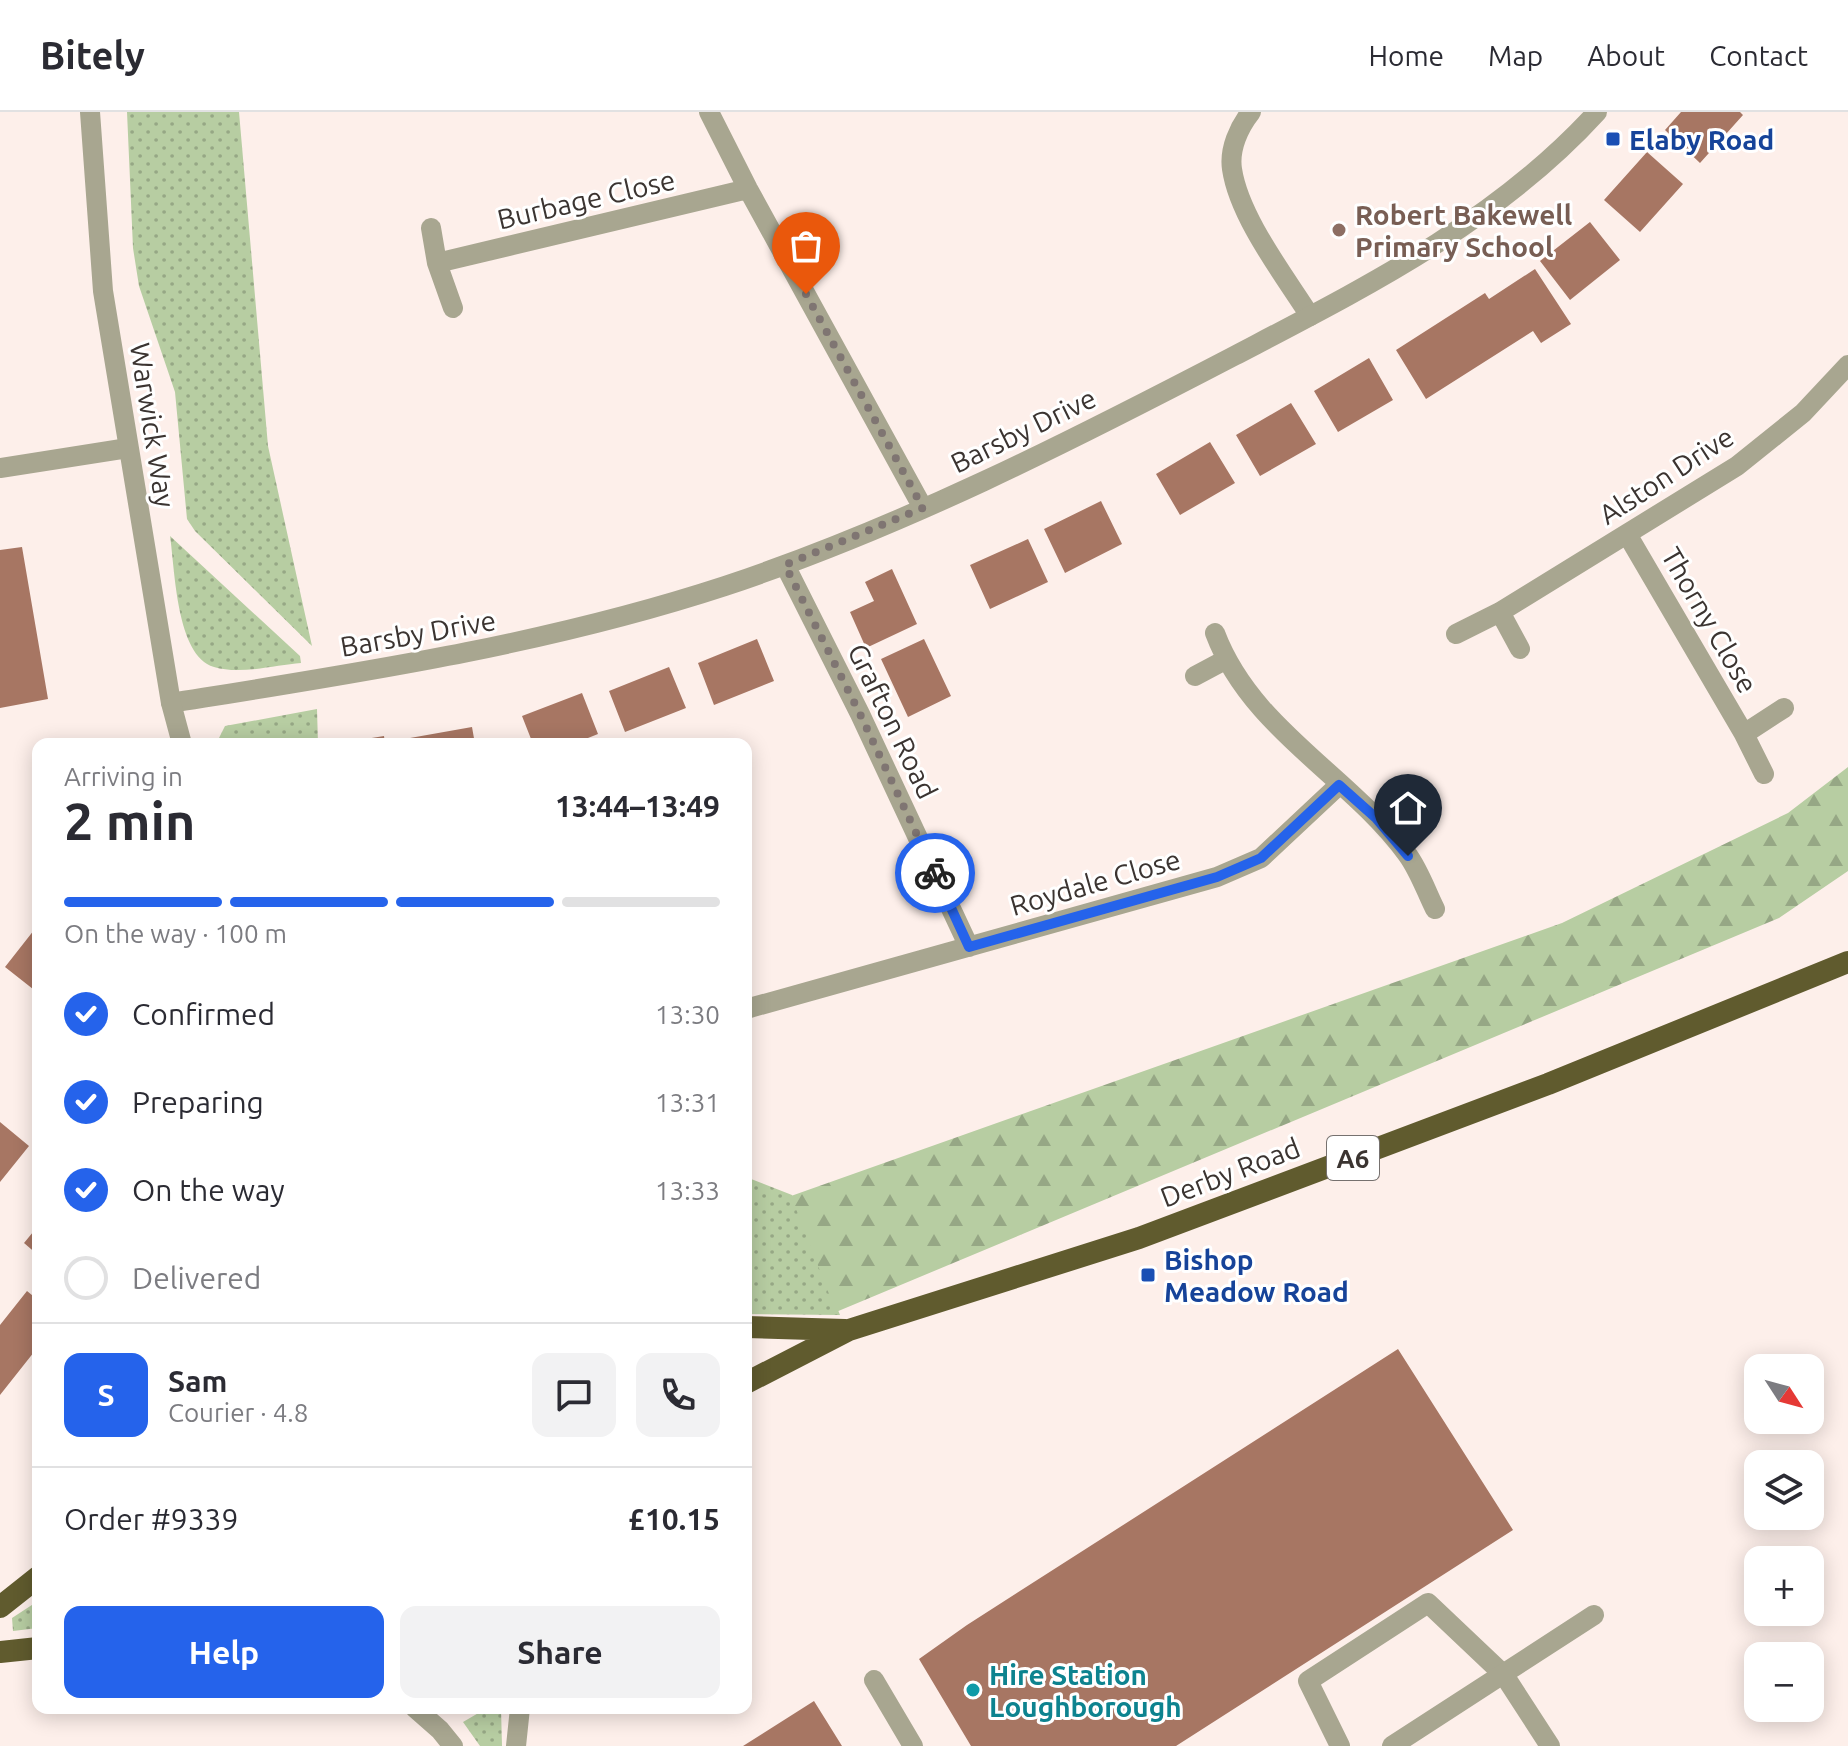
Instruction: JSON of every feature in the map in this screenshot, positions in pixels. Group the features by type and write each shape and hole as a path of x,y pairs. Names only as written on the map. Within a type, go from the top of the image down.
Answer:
{"highway":[{"name":"Derby Road","path":"752,1380 849,1330 1139,1238 1548,1084 1848,962"},
{"name":"Derby Road","path":"752,1327 849,1330"},
{"path":"0,1607 32,1582"},
{"path":"0,1652 32,1649"}],"street":[{"name":"Warwick Way","path":"90,112 103,291 171,703 180,738"},
{"path":"709,112 923,508"},
{"path":"1251,112 1243,122 1232,148 1231,168 1243,208 1310,316"},
{"name":"Barsby Drive","path":"171,703 435,660 643,610 785,565 923,508 1091,429 1310,316 1453,234 1525,182 1571,141 1597,112"},
{"name":"Burbage Close","path":"437,263 748,189"},
{"path":"431,228 437,263 453,308"},
{"name":"Alston Drive","path":"1456,634 1500,612 1737,466 1803,413 1848,365"},
{"path":"0,468 128,448"},
{"name":"Thorny Close","path":"1627,534 1744,734 1764,774"},
{"name":"Grafton Road","path":"785,565 884,764 969,947"},
{"path":"1500,612 1520,649"},
{"path":"1215,633 1225,660 1255,702 1376,818 1408,856 1435,909"},
{"path":"1195,676 1225,660"},
{"name":"Thorny Close","path":"1744,734 1784,708"},
{"name":"Roydale Close","path":"752,1007 1232,871 1261,858 1339,785"},
{"path":"1340,1746 1308,1681 1428,1603 1504,1675 1550,1746"},
{"path":"1392,1746 1594,1615"},
{"path":"874,1680 913,1746"},
{"path":"422,1714 453,1746"},
{"path":"516,1746 519,1714"}],"green space":[{"path":"127,112 239,112 268,446 312,646 195,531 187,519 175,392 139,286 133,248"},
{"path":"170,536 300,656 301,663 235,670 214,667 201,660 192,647 180,610"},
{"path":"317,709 318,738 219,738 225,726"},
{"path":"1848,767 1848,871 1779,918 836,1312 791,1196 1562,923 1788,813"},
{"path":"752,1179 792,1195 840,1315 752,1314"},
{"path":"32,1605 32,1629 13,1631 12,1618"},
{"path":"477,1714 501,1714 502,1746 480,1746 463,1722"}],"building":[{"path":"1681,112 1740,112 1743,115 1700,163 1665,130"},
{"path":"1647,152 1683,184 1640,232 1604,200"},
{"path":"1590,222 1620,260 1570,300 1540,261"},
{"path":"1535,269 1571,324 1541,343 1533,331 1426,399 1396,350 1485,293 1489,299"},
{"path":"1369,358 1393,400 1338,432 1314,391"},
{"path":"1291,403 1316,444 1260,476 1236,435"},
{"path":"1210,442 1235,483 1180,515 1156,474"},
{"path":"1101,501 1122,544 1065,573 1044,529"},
{"path":"1028,539 1048,582 990,609 970,565"},
{"path":"22,547 48,699 0,708 0,550"},
{"path":"892,569 917,624 866,648 850,612 874,601 865,582"},
{"path":"757,639 774,681 714,705 698,663"},
{"path":"924,639 951,696 908,717 881,659"},
{"path":"669,667 686,708 625,732 609,691"},
{"path":"582,693 598,734 588,738 531,738 522,716"},
{"path":"472,727 474,738 410,738"},
{"path":"32,933 32,988 5,967"},
{"path":"0,1122 29,1146 0,1182"},
{"path":"32,1233 32,1250 24,1243"},
{"path":"27,1291 32,1295 32,1355 0,1395 0,1325"},
{"path":"1398,1349 1513,1530 1176,1746 971,1746 919,1659 967,1625"},
{"path":"814,1701 842,1746 743,1746"}],"way so far":[{"path":"806,294 923,508 785,565 935,873"}],"place":[{"name":"Elaby Road","path":"1613,139"},
{"name":"Robert Bakewell Primary School","path":"1339,230"},
{"name":"Bishop Meadow Road","path":"1148,1275"},
{"name":"Hire Station Loughborough","path":"973,1690"}],"route":[{"path":"935,873 969,947 1217,877 1239,868 1261,858 1339,785 1376,818 1408,856"}]}
